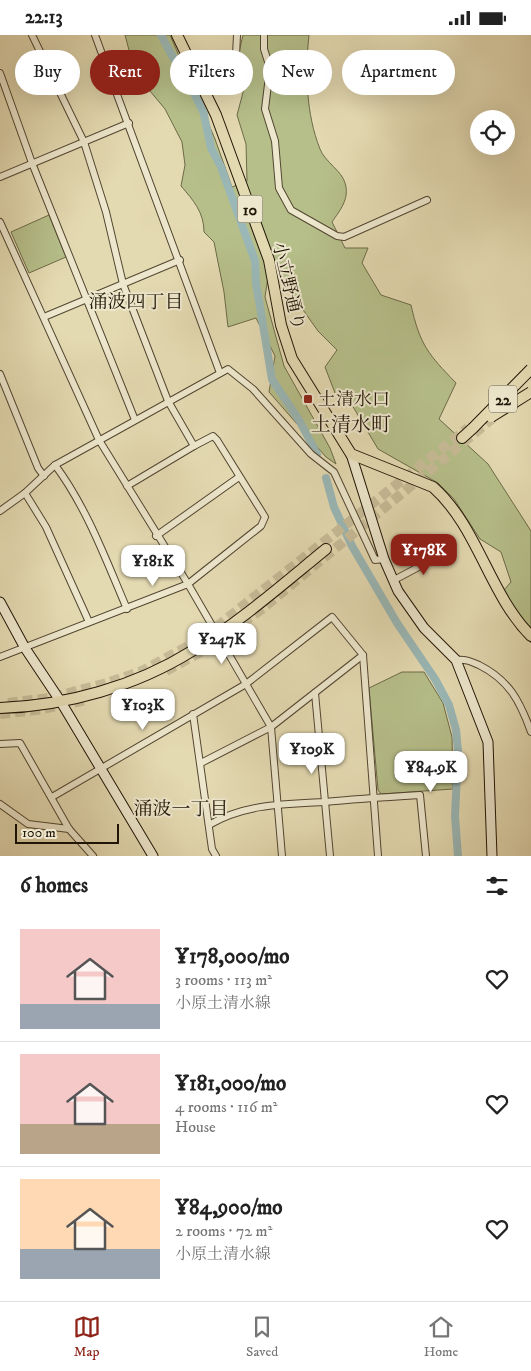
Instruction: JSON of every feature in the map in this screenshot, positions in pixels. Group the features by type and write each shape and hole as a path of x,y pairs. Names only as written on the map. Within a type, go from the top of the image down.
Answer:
{"main road":[{"name":"小立野通り","path":"177,35 184,50"},
{"name":"小立野通り","path":"207,95 224,134 269,260 281,325 292,359 351,454"},
{"name":"22","path":"462,438 531,369"},
{"name":"22","path":"531,375 490,415 531,387"},
{"name":"22","path":"473,428 531,392"},
{"path":"351,454 384,559 410,611 456,660 488,742 492,856"},
{"path":"351,454 433,487 443,496 457,515 510,607 531,636"},
{"path":"0,709 61,701 103,690 151,673 192,651 216,635 326,549"},
{"path":"0,602 25,648 61,701 153,856"}],"street":[{"path":"32,35 84,142 106,212 123,284 168,401 194,446"},
{"path":"95,35 180,260 210,351 220,373"},
{"path":"236,50 237,35"},
{"path":"264,35 264,49 270,69 265,109 275,141 279,188 291,210 337,236 344,237 427,200"},
{"path":"0,73 32,163 135,420"},
{"path":"0,177 129,123"},
{"path":"0,222 98,440 156,536 188,584 271,727 282,856"},
{"path":"44,317 180,260"},
{"path":"0,511 25,493 55,465 228,369 252,389 311,454 334,472 375,560 384,559"},
{"path":"0,373 38,469 44,476"},
{"path":"0,657 188,584 264,522 265,517 213,436 127,486"},
{"path":"55,465 72,487 127,609"},
{"path":"156,536 238,477"},
{"path":"25,493 46,527 88,622"},
{"path":"394,580 445,553"},
{"path":"52,797 246,685 332,617 363,655 378,856"},
{"path":"201,763 271,727 363,655"},
{"path":"456,660 464,659 503,679 524,711 531,732"},
{"path":"314,693 330,856"},
{"path":"194,714 212,849 216,856"},
{"path":"0,744 20,743 69,829 93,856"},
{"path":"209,825 225,815 245,809 420,795 426,856"},
{"path":"0,804 28,824 69,829"}],"green space":[{"path":"125,35 170,35 176,50 170,50 170,95 196,95 215,139 232,187 247,181 246,144 237,115 242,95 253,95 253,50 240,50 243,35 309,35 308,50 263,50 263,95 308,95 315,136 322,154 341,174 345,183 345,199 332,222 345,248 368,248 362,263 381,295 411,305 414,319 426,348 456,383 439,419 488,464 531,531 531,643 497,598 511,582 501,552 480,539 454,499 438,483 378,449 352,405 335,393 325,367 337,350 318,331 284,283 268,277 265,297 284,366 330,448 336,464 326,457 269,392 275,356 256,318 228,327 224,292 214,242 204,232 202,218 194,201 181,186 185,165 182,142 165,109 153,95 160,95 160,50 129,50"},
{"path":"49,215 66,257 29,273 11,232"},
{"path":"402,672 424,672 443,703 452,737 453,789 381,794 378,790 369,688"}],"waterway":[{"path":"161,35 204,114"},
{"path":"204,115 211,148 221,167 255,261 256,283 272,379"},
{"path":"273,381 299,420 317,454"},
{"path":"326,478 334,507 352,546 397,623 435,679 449,705 456,730 458,751 455,816 458,856"}],"tunnel":[{"path":"166,671 206,649 262,609 493,418"},
{"path":"8,703 50,698 107,683 142,671 201,639 468,428"},
{"path":"0,714 37,710 87,700"}],"place":[{"name":"土清水口","path":"308,399"}],"district":[{"name":"涌波四丁目","path":"136,301"},
{"name":"土清水町","path":"351,424"},
{"name":"涌波一丁目","path":"181,808"}]}
